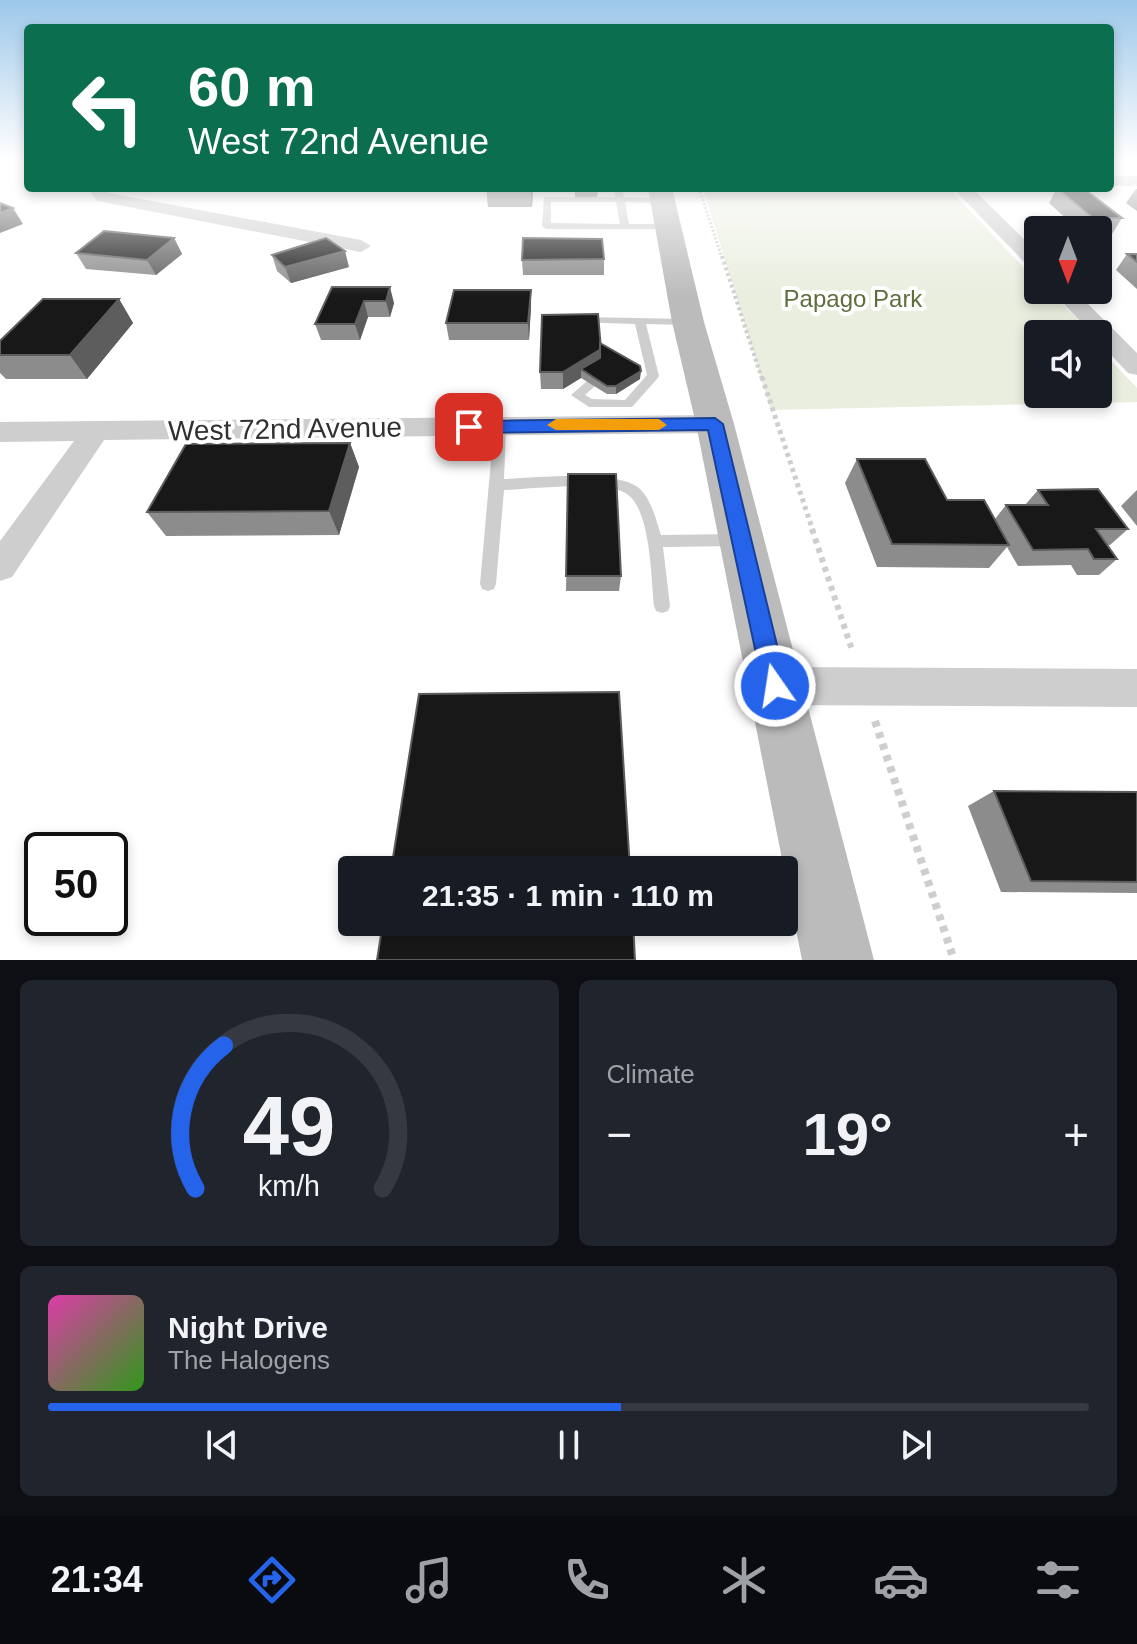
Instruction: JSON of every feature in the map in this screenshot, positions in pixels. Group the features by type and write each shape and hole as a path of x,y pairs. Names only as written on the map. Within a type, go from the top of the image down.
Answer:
{"main road":[{"path":"651,206 688,322 715,424 838,960"}],"street":[{"path":"149,206 361,246"},
{"path":"980,206 1024,251"},
{"path":"1076,304 1091,320"},
{"path":"1112,335 1137,335"},
{"path":"1112,341 1137,367"},
{"name":"West 72nd Avenue","path":"0,432 500,427 582,414 715,424"},
{"path":"0,567 95,432"},
{"path":"775,686 1137,688"}],"lane":[{"path":"547,206 546,226 634,206"},
{"path":"566,319 688,322"},
{"path":"590,385 577,395 582,414 628,404 653,376 640,321"},
{"path":"632,358 646,354"},
{"path":"488,584 500,427"},
{"path":"497,485 612,483 632,490 646,512 655,541 662,606"},
{"path":"655,541 741,540"}],"path":[{"path":"652,206 864,687 954,960"}],"green space":[{"name":"Papago Park","path":"708,206 965,206 1024,268 1024,304 1063,304 1078,320 1024,320 1024,404 771,410"},
{"name":"Papago Park","path":"1112,362 1137,388 1137,402 1112,403"}],"building":[{"path":"0,206 13,208 0,213"},
{"path":"1078,206 1106,206 1122,218 1091,216"},
{"path":"104,231 174,238 147,260 76,253"},
{"path":"326,238 345,251 285,267 272,255"},
{"path":"523,238 602,239 604,259 522,260"},
{"path":"332,287 390,287 386,301 364,301 355,324 315,324"},
{"path":"454,290 531,290 528,323 446,323"},
{"path":"43,299 119,299 70,355 0,355 0,341"},
{"path":"598,314 601,349 563,372 540,372 542,315"},
{"path":"600,343 640,366 641,371 616,386 607,386 581,369 600,358"},
{"path":"350,443 329,511 147,512 186,444"},
{"path":"857,459 925,459 947,500 984,500 1009,545 892,544"},
{"path":"568,474 616,474 621,576 566,576"},
{"path":"1098,489 1128,529 1096,529 1117,559 1094,559 1088,549 1033,550 1006,505 1048,505 1038,490"},
{"path":"619,692 629,856 393,856 419,694"},
{"path":"994,791 1137,792 1137,882 1031,881"},
{"path":"381,936 634,936 635,960 377,960"}],"slow traffic":[{"path":"556,425 659,425"}],"route":[{"path":"469,427 715,424 775,686"}]}
